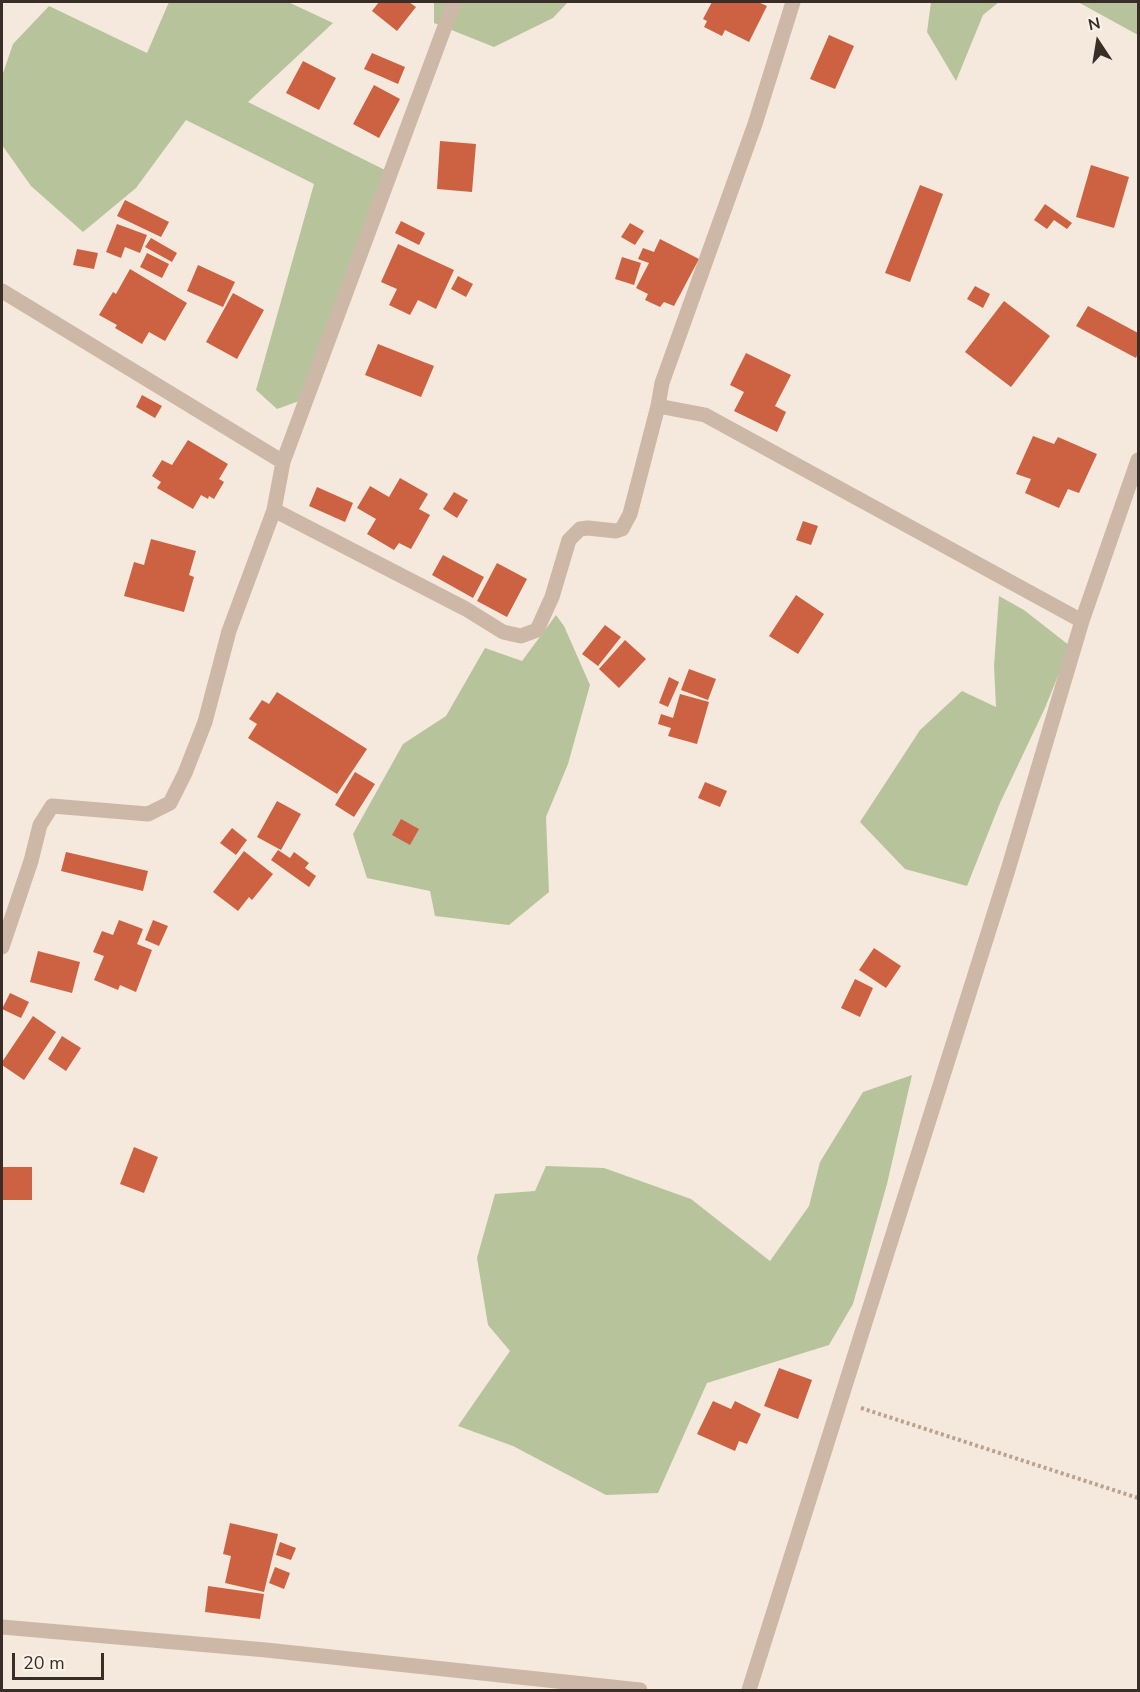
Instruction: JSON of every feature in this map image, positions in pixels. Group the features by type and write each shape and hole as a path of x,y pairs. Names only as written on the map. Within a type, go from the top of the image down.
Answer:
{"street":[{"path":"2,947 31,861 40,825 52,806 148,814 170,803 185,773 205,722 229,631 274,510 283,462 454,2"},
{"path":"274,510 466,609 503,632 521,636 537,630 552,597 569,540 580,529 616,531 622,529 630,514 662,383 755,124 793,2"},
{"path":"2,291 283,462"},
{"path":"658,406 705,415 1083,621"},
{"path":"749,1690 1007,873 1083,621 1138,460"},
{"path":"2,1628 266,1650 640,1690"}],"path":[{"path":"840,1401 1138,1498"}],"green space":[{"path":"169,2 288,2 333,23 248,102 387,171 313,396 277,409 256,390 314,184 186,120 136,188 83,232 31,186 2,145 2,76 13,44 49,6 147,53"},
{"path":"434,2 568,2 553,18 494,47 434,23"},
{"path":"931,2 999,2 983,15 956,81 927,32"},
{"path":"1078,2 1138,2 1138,35"},
{"path":"999,596 1024,610 1070,646 1045,708 1000,803 967,886 905,869 860,822 920,730 962,691 996,707 994,666"},
{"path":"556,615 564,626 590,685 568,764 546,817 549,892 509,925 435,916 430,891 367,878 353,834 403,744 446,716 485,648 522,661"},
{"path":"912,1075 887,1184 853,1304 829,1345 707,1383 658,1493 606,1495 513,1446 458,1426 510,1351 488,1325 477,1258 495,1194 535,1191 546,1166 604,1168 691,1199 770,1261 809,1206 820,1162 863,1092"}],"building":[{"path":"379,2 409,2 416,7 397,31 372,11"},
{"path":"712,2 758,2 767,6 749,42 725,30 722,36 704,27 707,21 703,19"},
{"path":"829,35 854,46 835,89 810,79"},
{"path":"372,53 405,67 398,84 364,69"},
{"path":"303,61 336,78 319,110 286,93"},
{"path":"374,85 400,99 379,138 353,124"},
{"path":"440,141 476,144 472,192 437,189"},
{"path":"1091,165 1129,177 1114,228 1076,217"},
{"path":"920,185 943,194 910,282 885,273"},
{"path":"125,200 169,222 161,237 117,216"},
{"path":"1045,204 1072,223 1067,229 1054,220 1047,229 1034,220"},
{"path":"401,221 425,233 419,245 395,233"},
{"path":"630,223 644,231 635,245 621,237"},
{"path":"117,224 147,235 140,253 125,247 121,258 106,252"},
{"path":"151,238 177,253 172,262 145,247"},
{"path":"660,239 699,259 674,306 664,302 660,307 645,300 648,294 636,288 649,263 638,259 643,248 654,252"},
{"path":"398,244 454,270 436,309 418,300 410,315 389,305 397,289 381,282"},
{"path":"77,249 98,253 94,269 73,265"},
{"path":"147,253 169,264 162,278 140,267"},
{"path":"622,257 641,263 634,285 615,279"},
{"path":"198,265 235,282 223,307 187,291"},
{"path":"130,269 187,303 165,341 149,332 142,344 115,328 117,325 99,315 113,292 116,294"},
{"path":"458,276 473,284 466,297 451,289"},
{"path":"975,286 990,294 983,308 967,299"},
{"path":"233,293 264,310 237,359 206,342"},
{"path":"1004,301 1050,336 1011,387 965,352"},
{"path":"1088,306 1138,333 1136,358 1076,326"},
{"path":"378,344 434,366 421,397 365,375"},
{"path":"746,353 791,375 775,406 786,412 777,432 734,411 744,392 730,385"},
{"path":"142,395 162,406 155,418 136,407"},
{"path":"1033,436 1054,444 1058,437 1097,454 1079,493 1068,489 1059,508 1025,493 1031,479 1016,474"},
{"path":"188,440 228,464 219,479 224,482 214,499 201,495 193,509 157,488 161,482 152,476 162,460 172,465"},
{"path":"400,478 428,494 419,509 430,515 411,549 399,543 394,550 367,534 376,519 357,508 370,486 389,497"},
{"path":"317,487 353,503 345,522 309,506"},
{"path":"454,492 468,500 457,518 443,509"},
{"path":"803,521 818,526 811,545 796,540"},
{"path":"151,539 196,551 189,575 194,577 184,612 124,596 134,562 144,565"},
{"path":"443,555 484,577 473,598 432,575"},
{"path":"497,563 527,579 507,617 477,601"},
{"path":"796,595 824,614 798,654 769,636"},
{"path":"605,625 621,637 598,666 582,654"},
{"path":"625,640 646,659 619,688 599,669"},
{"path":"689,669 716,679 708,700 681,690"},
{"path":"669,677 679,682 668,707 659,703"},
{"path":"277,692 367,749 337,794 248,738 257,724 249,719 262,700 269,704"},
{"path":"680,694 709,702 697,744 668,736 671,728 658,724 661,714 673,718"},
{"path":"355,772 375,784 354,817 335,805"},
{"path":"705,782 727,791 720,807 698,798"},
{"path":"277,801 301,814 281,850 257,837"},
{"path":"401,819 419,829 410,845 392,835"},
{"path":"232,828 247,840 236,855 220,843"},
{"path":"278,850 290,858 294,852 309,863 305,868 316,876 309,887 271,860"},
{"path":"244,851 273,874 252,900 249,897 238,911 213,892"},
{"path":"66,852 148,871 143,891 61,871"},
{"path":"119,920 143,929 137,944 152,950 136,992 120,985 118,990 94,980 104,956 93,952 102,931 113,935"},
{"path":"153,920 168,926 159,946 145,940"},
{"path":"874,948 901,966 886,988 859,970"},
{"path":"38,951 80,962 72,993 30,982"},
{"path":"855,979 873,988 860,1017 841,1008"},
{"path":"10,993 29,1002 21,1018 2,1009"},
{"path":"33,1016 56,1032 24,1080 2,1065 2,1062"},
{"path":"62,1036 81,1048 66,1071 48,1059"},
{"path":"134,1147 158,1157 144,1193 120,1184"},
{"path":"2,1167 32,1167 32,1200 2,1200"},
{"path":"779,1368 812,1380 798,1419 764,1406"},
{"path":"713,1401 731,1409 735,1401 761,1414 747,1444 739,1441 735,1451 697,1434"},
{"path":"230,1523 278,1534 264,1592 225,1583 231,1556 223,1554"},
{"path":"280,1542 296,1548 291,1560 276,1555"},
{"path":"275,1567 290,1573 284,1589 269,1583"},
{"path":"208,1586 264,1594 260,1619 205,1612"}]}
